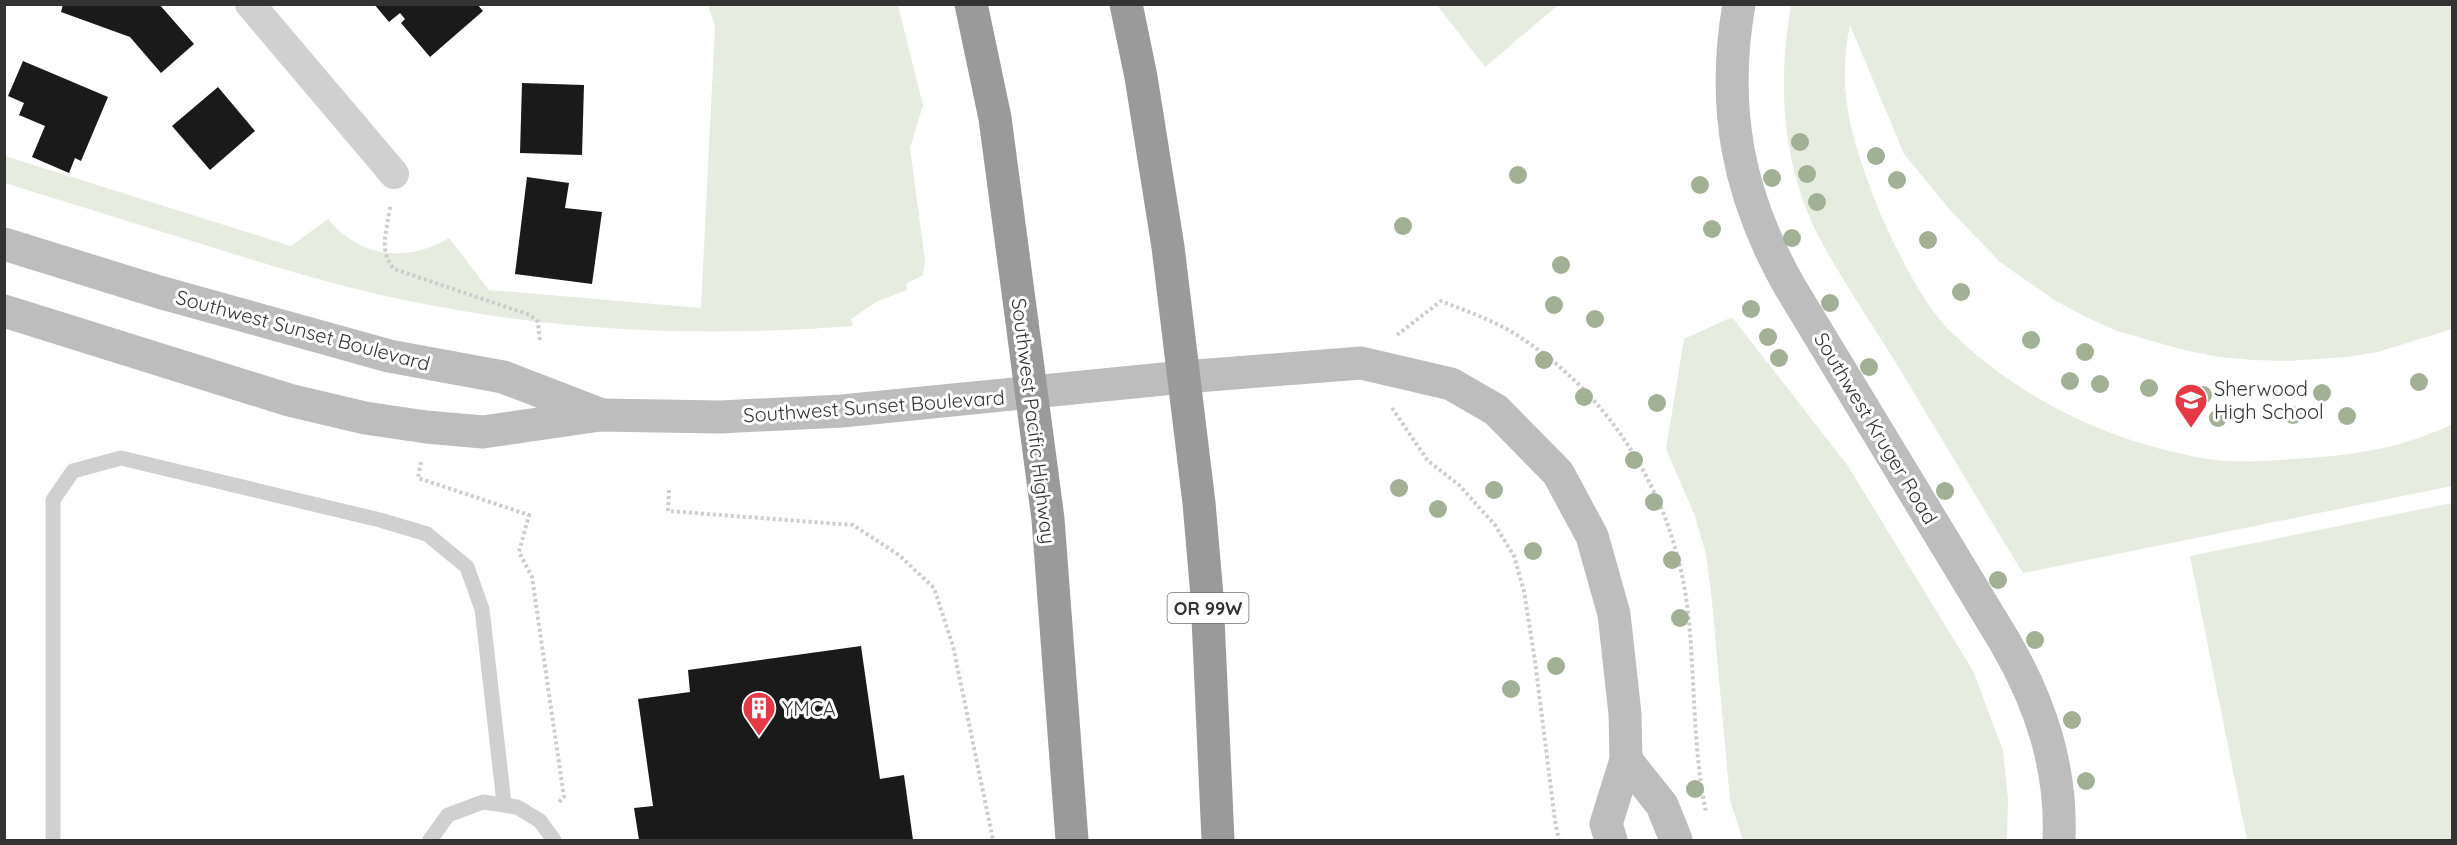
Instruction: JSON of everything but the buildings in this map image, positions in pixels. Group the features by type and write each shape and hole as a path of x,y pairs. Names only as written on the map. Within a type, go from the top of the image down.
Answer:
{"highway":[{"name":"Southwest Pacific Highway","path":"971,4 995,118 1048,519 1072,840"},
{"name":"OR 99W","path":"1126,4 1141,77 1159,191 1184,377 1207,596 1218,840"}],"main road":[{"name":"Southwest Kruger Road","path":"1739,4 1734,38 1732,104 1741,169 1760,230 1790,287 2028,682 2042,716 2055,766 2059,840"},
{"name":"Southwest Sunset Boulevard","path":"4,244 159,292 389,356 502,377 600,415"},
{"name":"Southwest Sunset Boulevard","path":"4,311 208,376 365,418 483,432 600,415 720,417 831,412 1184,377 1361,363 1451,384 1496,410 1558,473 1592,536 1614,614 1625,714 1626,760 1606,824 1611,840"},
{"path":"1626,760 1662,805 1676,840"}],"street":[{"path":"250,4 394,174"}],"lane":[{"path":"53,840 52,500 73,471 121,458 380,520 427,534 467,567 482,609 504,803"},
{"path":"430,840 448,815 483,802 504,803 517,807 540,821 554,840"}],"path":[{"path":"394,174 384,251 386,259 394,269 530,315 538,322 540,342"},
{"path":"1441,301 1361,363 1428,461 1459,485 1495,525 1514,556 1524,591 1534,650 1559,840"},
{"path":"422,461 418,478 529,515 519,552 532,577 564,797 540,821"},
{"path":"669,490 668,511 853,525 899,555 934,588 953,646 993,840"}],"shaded area":[{"path":"708,5 898,5 923,105 910,148 925,261 923,275 906,284 907,290 876,302 851,319 853,326 743,331 635,330 473,313 313,278 5,183 5,156 291,246 328,219 354,242 369,249 385,252 417,251 449,238 489,290 701,308 715,27"},
{"path":"1437,5 1558,5 1485,67"},
{"path":"1791,5 2452,5 2452,329 2378,352 2347,357 2285,361 2219,357 2184,350 2117,331 2086,317 2056,301 2000,262 1950,210 1904,154 1850,25 1846,48 1845,90 1852,130 1864,171 1895,245 1916,284 1949,330 1997,371 2023,389 2050,405 2108,432 2169,451 2219,460 2278,460 2363,452 2400,444 2452,424 2452,486 2023,573 1838,271 1807,211 1790,154 1786,124 1784,65"},
{"path":"1732,317 1848,466 1973,671 2003,750 2008,799 2007,840 1743,840 1730,800 1706,554 1695,516 1666,449 1684,339"},
{"path":"2452,503 2452,840 2247,840 2190,556"}],"place":[{"name":"Sherwood High School","path":"2191,429"},
{"name":"YMCA","path":"759,737"}]}
